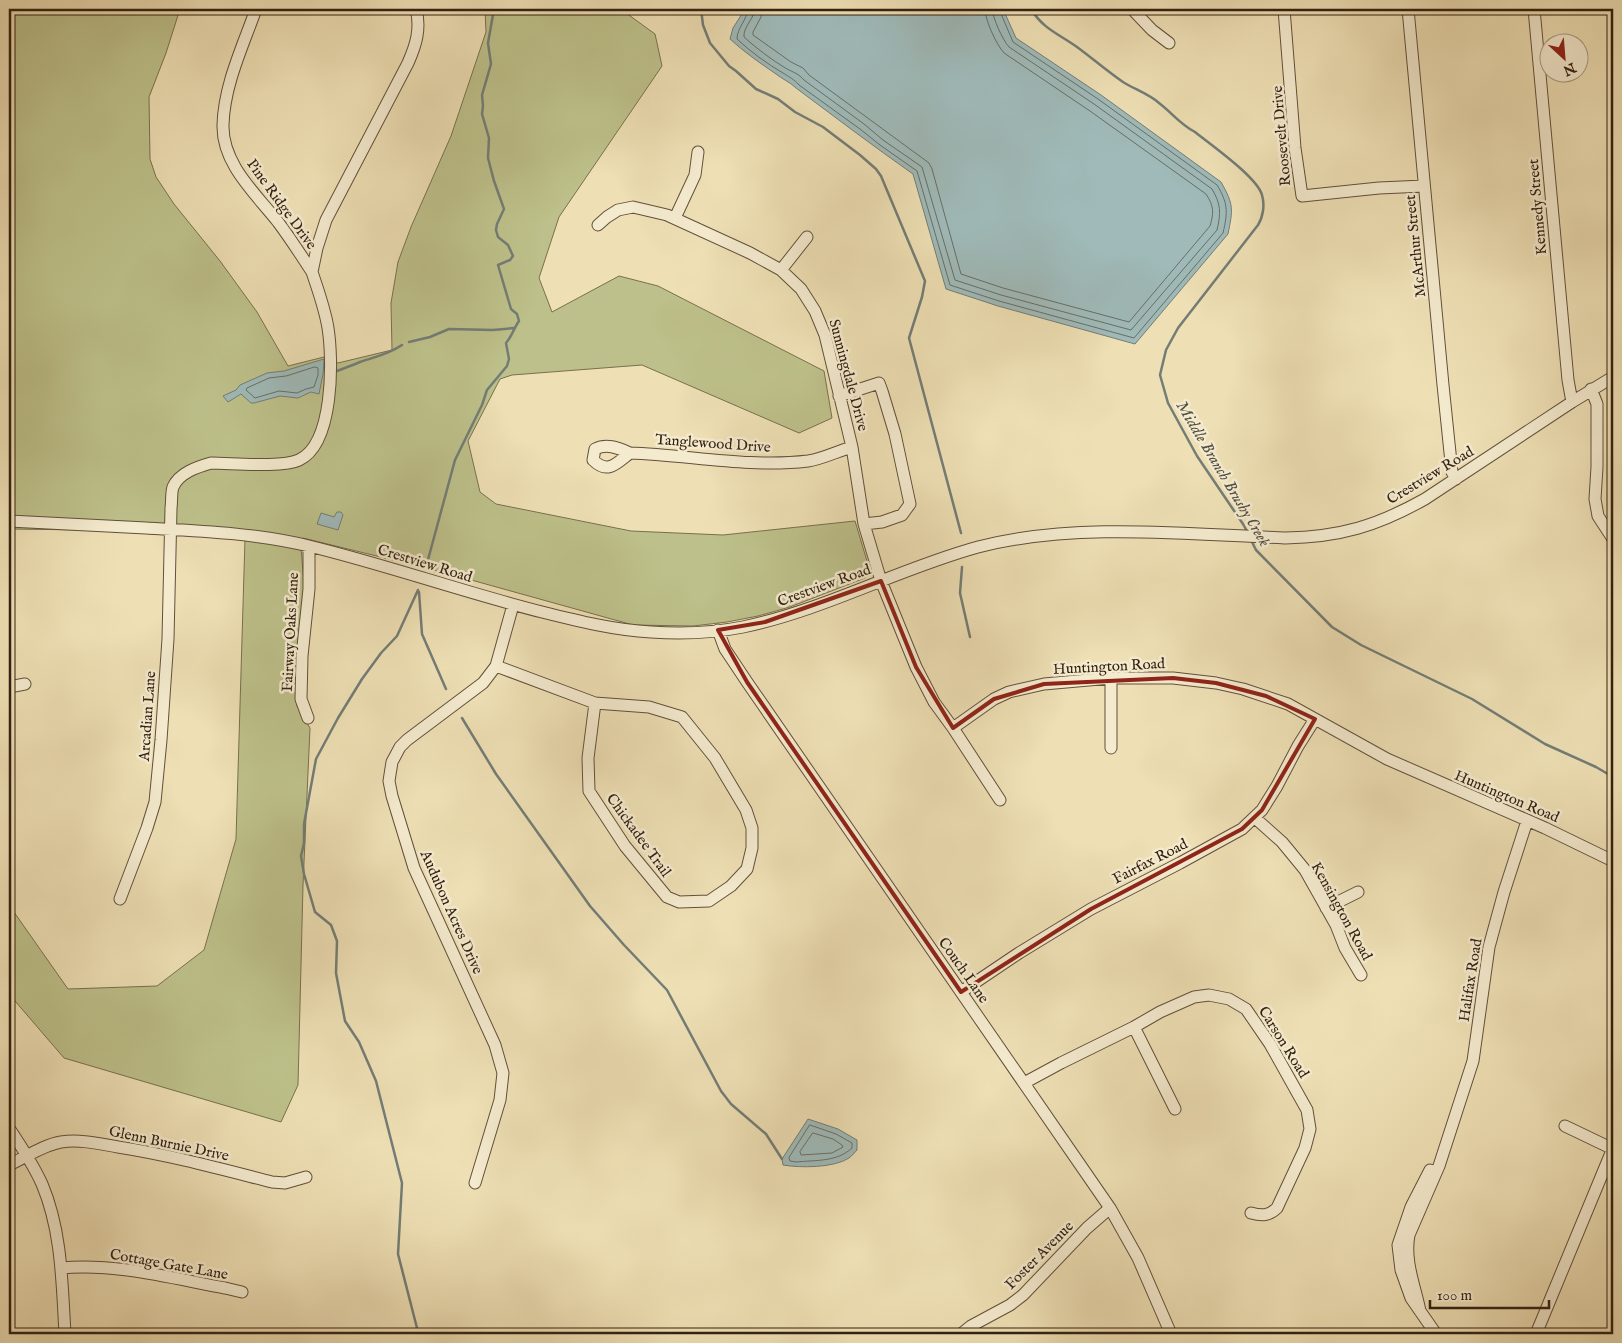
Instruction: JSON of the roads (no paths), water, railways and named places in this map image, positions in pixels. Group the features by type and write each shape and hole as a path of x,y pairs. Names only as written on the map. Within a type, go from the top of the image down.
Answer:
{"street":[{"name":"Pine Ridge Drive","path":"171,529 173,488 180,478 189,471 211,463 286,464 294,462 306,455 317,441 324,424 328,402 331,353 328,326 312,272 289,236 236,169 225,144 222,127 229,86 256,9"},
{"name":"Pine Ridge Drive","path":"312,272 326,220 415,48 418,31 416,9"},
{"path":"1132,9 1152,30 1169,43"},
{"name":"Roosevelt Drive","path":"1284,9 1295,148 1302,196 1379,188 1424,186"},
{"name":"McArthur Street","path":"1408,9 1452,472 1456,479"},
{"name":"Kennedy Street","path":"1534,9 1568,380 1572,402"},
{"path":"675,218 695,175 698,152"},
{"name":"Sunningdale Drive","path":"598,225 618,210 633,207 649,209 675,218 750,253 781,270 801,289 815,311 825,335 852,447 864,524 880,581"},
{"path":"781,270 807,237"},
{"name":"Crestview Road","path":"9,521 240,534 309,546 363,560 512,605 597,626 652,632 718,630 738,628 781,617 935,560 978,547 1030,537 1103,532 1306,538 1340,534 1367,527 1400,513 1456,479 1613,377"},
{"path":"839,396 879,384 895,434 910,504 902,515 882,522 864,524"},
{"path":"1591,390 1597,404 1596,499 1598,516 1613,539"},
{"name":"Tanglewood Drive","path":"630,453 774,463 810,460 852,447"},
{"name":"Arcadian Lane","path":"120,898 155,802 168,639 171,529"},
{"name":"Fairway Oaks Lane","path":"308,718 301,699 302,656 309,589 309,546"},
{"path":"880,581 916,667 934,702 1000,800"},
{"name":"Audubon Acres Drive","path":"475,1183 500,1100 503,1073 495,1044 414,868 389,781 392,762 400,747 483,683 496,666 512,605"},
{"name":"Couch Lane","path":"718,630 725,649 747,682 1110,1208 1138,1258 1171,1334"},
{"name":"Chickadee Trail","path":"496,666 595,703 649,707 682,717 715,758 746,810 752,828 752,848 747,869 731,886 709,901 679,902 667,897 625,846 589,791 588,758 595,703"},
{"path":"1110,748 1111,678"},
{"name":"Huntington Road","path":"953,728 994,699 1010,692 1044,684 1111,678 1173,678 1216,682 1288,704 1387,759 1613,860"},
{"path":"9,687 25,684"},
{"name":"Fairfax Road","path":"962,992 1059,927 1117,894 1180,863 1242,829 1255,818 1277,786 1315,719"},
{"name":"Kensington Road","path":"1255,818 1282,842 1305,870 1336,925 1344,948 1361,975"},
{"name":"Halifax Road","path":"1436,1334 1411,1298 1401,1270 1398,1245 1410,1207 1445,1144 1473,1061 1489,947 1504,892 1527,821"},
{"path":"1326,908 1358,892"},
{"name":"Carson Road","path":"1024,1083 1160,1012 1194,997 1209,994 1229,999 1246,1010 1270,1044 1307,1110 1310,1129 1305,1148 1277,1208 1271,1214 1261,1216 1251,1213"},
{"path":"1134,1027 1176,1109"},
{"path":"1536,1334 1613,1148 1564,1126"},
{"path":"9,1128 28,1156 49,1202 57,1234 66,1334"},
{"name":"Glenn Burnie Drive","path":"9,1165 44,1147 61,1142 94,1142 152,1152 272,1182 285,1183 306,1178"},
{"name":"Foster Avenue","path":"961,1334 971,1326 1010,1305 1023,1295 1087,1228 1110,1208"},
{"name":"Cottage Gate Lane","path":"61,1268 118,1268 242,1292"}],"water":[{"path":"745,9 1003,9 1016,38 1101,95 1221,182 1231,207 1228,234 1135,344 998,306 946,289 913,174 730,39 733,28"},
{"path":"324,359 319,394 311,392 298,398 280,396 254,403 251,403 241,394 228,402 223,396 236,390 240,385 267,373 284,371"},
{"path":"337,512 341,512 343,515 338,530 317,524 321,513 334,517"},
{"path":"808,1119 838,1129 857,1140 857,1150 849,1158 835,1164 807,1167 783,1165 782,1159"}],"waterway":[{"path":"426,567 455,460 482,405 487,390 507,366 509,359 506,343 519,321 517,314 511,309 498,265 510,260 513,256 508,245 498,237 496,230 504,209 488,158 489,138 482,114 482,95 491,64 488,43 494,9"},
{"path":"701,9 703,25 710,43 729,66 756,89 778,99 795,112 823,127 860,155 881,176 925,281 909,338 961,533"},
{"name":"Middle Branch Brushy Creek","path":"1031,9 1041,22 1052,31 1077,47 1123,82 1155,100 1185,126 1222,153 1252,179 1262,195 1263,211 1258,225 1178,328 1166,350 1160,375 1168,403 1197,456 1248,533"},
{"path":"409,342 430,337 449,329 493,330 514,328"},
{"path":"337,371 387,353 402,345"},
{"name":"Middle Branch Brushy Creek","path":"1251,540 1256,550 1332,627 1361,645 1472,699 1545,744 1596,767 1613,777"},
{"path":"962,567 960,593 970,637"},
{"path":"418,590 397,636 381,653 362,679 316,759 304,824 304,843 301,856 315,912 331,925 337,941 336,973 345,1021 359,1042 376,1081 402,1183 398,1254 420,1334"},
{"path":"419,592 422,634 446,689"},
{"path":"462,718 496,774 590,906 667,990 721,1091 731,1104 766,1134 782,1159"}]}
